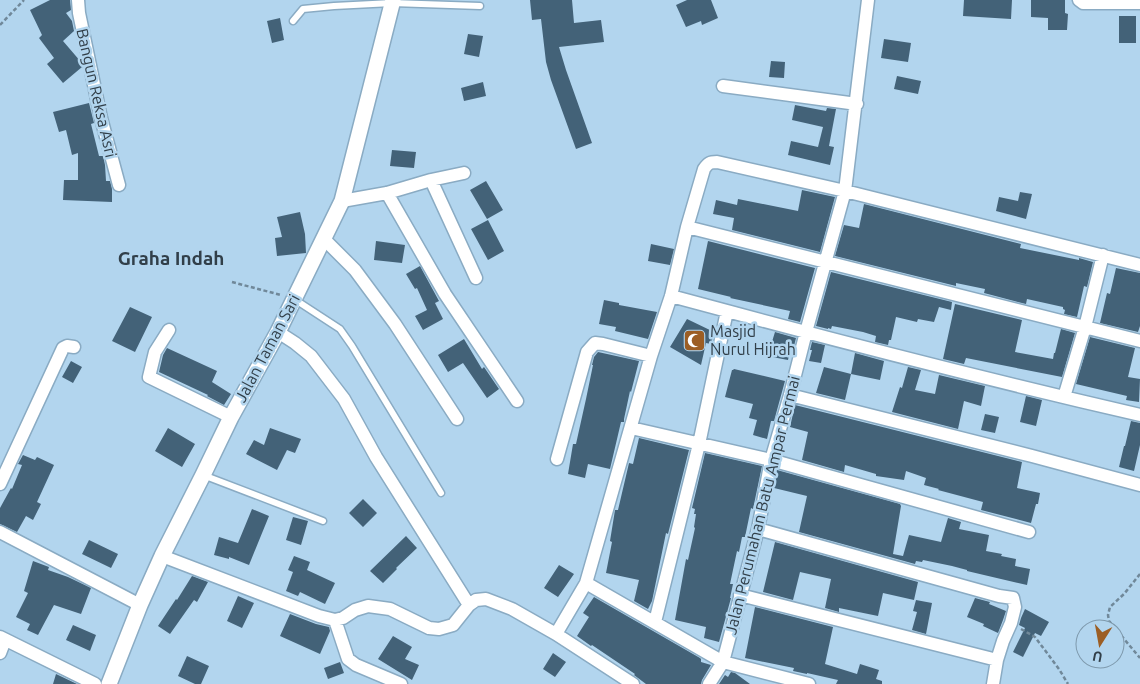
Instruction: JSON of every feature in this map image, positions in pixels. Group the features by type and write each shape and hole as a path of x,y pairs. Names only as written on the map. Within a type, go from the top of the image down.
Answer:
{"street":[{"name":"Bangun Reksa Asri","path":"78,0 79,13 101,118 119,185"},
{"name":"Jalan Perumahan Batu Ampar Permai","path":"709,684 723,662 758,529 772,460 845,190 857,104 868,0"},
{"path":"1079,0 1084,3 1140,3"},
{"name":"Jalan Taman Sari","path":"109,684 140,605 162,556 231,417 278,332 342,201 393,2"},
{"path":"722,86 857,104"},
{"path":"556,634 586,583 651,356 671,296 704,168 710,162 845,190 1140,265"},
{"path":"342,201 387,193 431,180 464,173"},
{"path":"431,180 476,278"},
{"path":"387,193 445,294 517,401"},
{"path":"687,228 1140,341"},
{"path":"323,238 355,270 395,324 457,419"},
{"path":"1064,398 1085,327 1103,255"},
{"path":"671,296 1064,398 1140,415"},
{"path":"655,622 699,444 728,311"},
{"path":"169,330 155,352 149,376 231,417"},
{"path":"278,332 312,356 344,399 376,456 470,604"},
{"path":"557,459 587,352 596,343 651,356"},
{"path":"0,484 63,348 68,346 74,347"},
{"path":"790,395 1140,485"},
{"path":"631,428 772,460 1029,532"},
{"path":"758,529 1013,598 1015,607 1012,623 1003,641 997,660 993,684"},
{"path":"0,532 140,605"},
{"path":"162,556 335,620 343,618 354,610 368,606 390,609 429,628 439,630 452,625 470,604 476,600 486,599 512,608 633,684"},
{"path":"586,583 723,662 787,682 809,684"},
{"path":"740,595 997,660"},
{"path":"335,620 348,659 356,665 402,684"},
{"path":"0,653 2,638 95,684"}],"lane":[{"path":"293,21 303,9 334,6 393,2 480,6"},
{"path":"293,299 340,329 441,494"},
{"path":"203,475 323,521"}],"path":[{"path":"0,25 24,0"},
{"path":"232,282 293,299"},
{"path":"1140,574 1124,594 1110,607 1108,615 1109,621 1140,658"},
{"path":"1012,623 1035,637 1068,684"}],"building":[{"path":"50,0 70,0 71,10 66,13 72,21 74,31 63,41 81,62 82,67 63,83 47,64 54,58 39,38 42,35 30,10"},
{"path":"530,0 572,0 574,23 601,20 604,42 559,47 592,143 576,149 546,62 541,19 532,20"},
{"path":"687,0 711,0 718,18 702,25 701,21 686,27 676,5"},
{"path":"964,0 1012,0 1011,19 963,16"},
{"path":"1031,0 1065,0 1065,13 1068,14 1067,30 1048,30 1048,18 1031,17"},
{"path":"1119,16 1136,16 1136,43 1119,43"},
{"path":"280,18 284,40 272,43 267,21"},
{"path":"468,34 483,36 479,57 464,54"},
{"path":"884,39 911,43 908,62 881,58"},
{"path":"771,61 785,62 784,78 769,77"},
{"path":"897,76 921,81 918,94 894,89"},
{"path":"483,82 486,96 464,101 461,88"},
{"path":"89,103 94,123 91,124 99,156 103,156 106,181 110,181 112,189 112,202 63,200 64,180 78,180 78,153 72,155 66,130 59,132 53,112"},
{"path":"795,105 826,111 827,108 836,109 829,146 834,147 830,165 788,155 791,141 818,147 823,127 792,120"},
{"path":"392,150 416,152 414,168 390,166"},
{"path":"486,181 503,210 487,219 470,190"},
{"path":"802,190 835,197 820,252 732,230 734,218 713,214 716,200 737,205 738,199 798,211"},
{"path":"1020,192 1032,194 1026,219 996,211 999,197 1018,201"},
{"path":"864,204 1021,244 1020,248 1093,262 1087,287 1084,286 1077,317 1064,314 1065,310 1063,307 1027,299 1026,304 984,293 985,289 956,283 956,286 835,256 844,225 859,228"},
{"path":"300,212 305,234 306,253 277,256 275,238 282,237 277,217"},
{"path":"488,220 504,251 488,260 471,229"},
{"path":"376,241 405,245 402,263 374,260"},
{"path":"708,241 815,268 800,322 788,319 790,311 698,289"},
{"path":"651,244 674,249 670,265 648,261"},
{"path":"420,266 439,301 435,303 443,319 423,330 415,316 427,310 417,288 415,289 406,274"},
{"path":"1116,268 1140,273 1140,326 1138,332 1100,323 1107,293 1110,294"},
{"path":"831,272 952,302 951,310 939,307 934,322 918,319 917,322 896,317 891,340 889,340 888,345 875,342 876,336 863,332 832,326 831,329 828,329 816,326"},
{"path":"604,300 619,303 619,305 657,312 648,339 615,331 616,327 599,324"},
{"path":"955,304 1022,320 1015,352 1053,359 1061,329 1075,333 1062,377 966,358 964,364 943,359"},
{"path":"130,307 152,317 135,352 112,341"},
{"name":"Masjid Nurul Hijrah","path":"687,319 714,332 711,344 706,343 701,365 670,347"},
{"path":"775,332 796,338 794,346 791,345 788,360 767,356 769,345 771,345"},
{"path":"1090,337 1135,348 1128,377 1140,379 1139,402 1126,400 1127,396 1076,384"},
{"path":"464,339 482,369 484,367 499,389 487,398 463,363 448,372 438,355"},
{"path":"812,342 825,345 821,363 809,361"},
{"path":"167,348 217,371 212,382 231,394 224,405 208,395 159,372 163,355"},
{"path":"598,352 639,361 630,391 624,422 621,422 610,469 588,464 585,478 568,474 573,444 576,444 592,365 594,357"},
{"path":"855,353 884,361 880,380 851,374"},
{"path":"71,361 82,367 73,383 62,377"},
{"path":"824,367 851,374 845,400 816,393"},
{"path":"908,367 921,370 915,390 935,394 939,375 985,386 981,406 964,401 958,429 892,412"},
{"path":"732,370 785,381 774,421 771,421 767,439 753,435 757,420 749,418 753,404 725,397"},
{"path":"1026,396 1042,400 1036,426 1020,422"},
{"path":"795,405 1022,462 1017,488 1040,493 1031,523 981,510 983,502 924,485 926,478 906,471 904,480 876,476 876,474 845,465 844,472 802,460 808,432 790,427"},
{"path":"985,414 999,417 995,433 981,430"},
{"path":"1131,421 1140,423 1140,445 1134,471 1119,467"},
{"path":"168,428 195,444 182,467 155,451"},
{"path":"270,428 301,439 295,453 287,450 277,470 246,454 254,440 264,445"},
{"path":"639,438 689,450 668,534 666,533 652,601 648,609 634,601 639,580 606,573 612,542 610,541 615,510 618,510 629,463 633,464"},
{"path":"705,453 762,466 745,537 742,537 739,552 737,551 730,584 733,584 731,598 719,642 704,638 706,627 675,620 686,559 688,560 695,528 696,514 694,514 695,509 692,508"},
{"path":"23,455 35,460 37,457 54,465 37,502 41,504 33,520 26,516 17,532 0,524 0,508 12,489 22,465 18,464"},
{"path":"777,470 900,504 893,554 903,556 909,535 941,542 948,518 961,522 959,529 989,535 986,551 1016,559 1015,566 1030,569 1027,585 923,560 922,562 916,561 915,564 799,532 807,496 774,488"},
{"path":"363,499 377,513 363,527 349,513"},
{"path":"252,509 269,516 249,565 229,557 229,559 214,555 219,537 238,543"},
{"path":"293,517 308,521 301,545 286,540"},
{"path":"406,536 417,548 383,583 370,571"},
{"path":"89,540 118,554 111,568 82,554"},
{"path":"775,542 918,582 914,600 883,593 878,616 839,608 839,612 825,608 831,579 800,572 793,600 763,592"},
{"path":"294,556 310,562 307,570 335,583 325,604 300,592 298,596 286,591 293,572 288,570"},
{"path":"33,561 49,567 48,570 91,588 81,614 54,605 38,635 27,630 30,624 16,617 28,593 24,591"},
{"path":"559,565 574,574 558,597 544,588"},
{"path":"192,576 208,582 197,602 194,600 170,634 158,626"},
{"path":"238,596 254,603 242,628 227,621"},
{"path":"594,597 700,658 701,662 711,665 701,684 646,684 635,674 577,636 589,617 583,613"},
{"path":"975,598 990,602 989,604 1006,611 998,633 983,626 984,624 967,617"},
{"path":"916,600 932,603 926,634 912,630 917,612 913,611"},
{"path":"755,607 833,627 825,664 857,674 860,664 879,670 876,679 882,681 882,684 836,684 838,680 793,671 794,668 745,658"},
{"path":"1025,609 1049,622 1041,636 1035,633 1023,657 1013,652 1025,628 1019,625"},
{"path":"290,614 329,627 330,631 320,654 280,636"},
{"path":"73,625 96,635 90,651 66,640"},
{"path":"393,636 412,647 405,659 419,665 412,680 378,659"},
{"path":"553,653 566,662 555,677 543,669"},
{"path":"187,656 209,666 201,684 195,684 178,676"},
{"path":"340,662 344,673 328,679 324,668"},
{"path":"731,672 750,684 719,684 725,675 728,677"},
{"path":"56,674 77,684 53,684"}],"place":[{"name":"Masjid Nurul Hijrah","path":"694,340"}],"district":[{"name":"Graha Indah","path":"171,258"}]}
